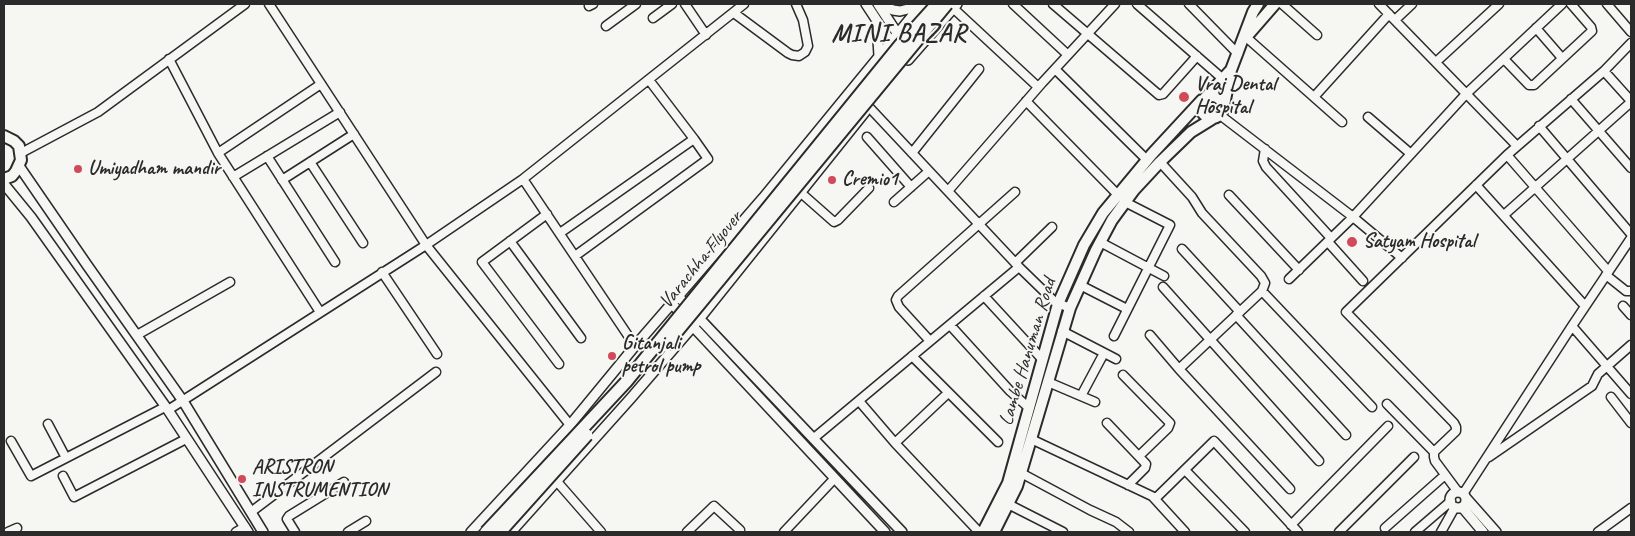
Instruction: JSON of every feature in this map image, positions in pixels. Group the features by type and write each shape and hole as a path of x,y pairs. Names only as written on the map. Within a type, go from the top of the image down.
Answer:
{"main road":[{"name":"Varachha Flyover","path":"486,532 626,382 900,45 936,4"},
{"path":"1218,114 1231,70 1253,12 1258,4"},
{"path":"1244,39 1275,4"},
{"name":"Varachha Flyover","path":"500,532 644,372 952,5"},
{"name":"Lambe Hanuman Road","path":"994,532 1021,473 1070,308 1121,198 1147,160 1231,70"},
{"path":"1209,96 1217,96 1222,102 1218,114 1205,117 1200,107 1204,99 1209,96"},
{"name":"Lambe Hanuman Road","path":"983,532 1008,483 1058,304 1084,244 1103,213 1191,132 1218,114"},
{"path":"4,136 14,141 19,146 21,153 20,166 12,176 4,179"}],"street":[{"path":"21,153 98,112 245,4"},
{"path":"269,4 426,245 570,425"},
{"path":"606,26 636,4"},
{"path":"653,18 672,4"},
{"path":"685,4 706,34"},
{"path":"11,441 31,476 183,401 426,245 523,179 744,4"},
{"path":"734,12 788,53 799,56 805,52 808,46 803,20 796,4"},
{"path":"866,4 905,63"},
{"path":"880,4 900,11 922,4"},
{"path":"880,4 913,54"},
{"path":"471,532 570,425 635,346 764,198 922,4"},
{"path":"1013,4 1068,55"},
{"path":"1052,4 1159,95 1163,94 1197,56"},
{"path":"948,191 1026,101 1115,4"},
{"path":"1188,4 1238,54"},
{"path":"1282,4 1317,35"},
{"path":"1379,4 1517,146"},
{"path":"1314,97 1392,17 1412,4"},
{"path":"1436,62 1499,4"},
{"path":"1289,279 1353,218 1466,94 1562,4"},
{"path":"1504,59 1529,85 1532,85 1592,30 1571,4"},
{"path":"1607,4 1631,32"},
{"path":"511,532 700,318 952,5 1038,88"},
{"path":"1140,5 1223,79"},
{"path":"876,20 879,56"},
{"path":"1536,28 1562,58"},
{"path":"1244,39 1342,122"},
{"path":"1434,452 1454,434 1456,427 1454,423 1346,312 1507,155 1604,71 1631,44"},
{"path":"169,59 218,153 320,312"},
{"path":"912,153 980,69"},
{"path":"1055,69 1147,160"},
{"path":"1504,215 1631,102 1604,71"},
{"path":"575,256 708,159 649,80"},
{"path":"218,153 321,84"},
{"path":"1571,99 1631,168"},
{"path":"1026,101 1121,198 1170,224 1114,336"},
{"path":"869,107 1017,265 1058,304 1070,308"},
{"path":"233,176 340,112"},
{"path":"1218,114 1402,258"},
{"path":"1368,117 1411,154"},
{"path":"1441,532 1459,500 1631,236 1539,126"},
{"path":"282,180 354,134"},
{"path":"867,137 911,187"},
{"path":"560,233 694,139"},
{"path":"1264,149 1263,161 1266,168 1330,240 1363,281"},
{"path":"1507,155 1607,273 1626,291 1631,291"},
{"path":"267,156 335,262"},
{"path":"310,162 363,243"},
{"path":"1160,162 1192,197 1202,213 1261,276 1265,283 1262,291 1179,368"},
{"path":"20,166 183,401 263,532"},
{"path":"894,202 929,171"},
{"path":"523,179 635,346"},
{"path":"4,184 31,217 166,409 246,530 236,532"},
{"path":"1476,185 1585,306"},
{"path":"800,192 834,222 869,188"},
{"path":"930,342 899,307 896,300 898,296 1015,192"},
{"path":"1229,195 1299,270"},
{"path":"547,214 482,262 559,364"},
{"path":"814,438 984,296 1017,265 1052,227"},
{"path":"510,240 581,338"},
{"path":"1100,242 1164,276"},
{"path":"1182,249 1346,435"},
{"path":"382,272 437,354"},
{"path":"137,336 230,282"},
{"path":"1080,285 1127,310"},
{"path":"1163,288 1319,461"},
{"path":"1262,291 1372,407"},
{"path":"678,296 902,532"},
{"path":"984,296 1042,359"},
{"path":"672,304 885,532"},
{"path":"1623,306 1631,315"},
{"path":"950,325 1010,391 1028,407"},
{"path":"1572,326 1631,394"},
{"path":"1062,331 1116,359"},
{"path":"1150,334 1290,489"},
{"path":"1485,460 1592,386 1598,374 1630,348"},
{"path":"1081,396 1104,353"},
{"path":"912,356 998,442"},
{"path":"251,512 436,372"},
{"path":"1123,375 1170,423 1168,428 1139,456"},
{"path":"1048,382 1095,402"},
{"path":"895,443 948,392"},
{"path":"1611,396 1631,423"},
{"path":"859,401 895,443 979,532"},
{"path":"1387,404 1434,452 1435,461 1459,500 1483,532"},
{"path":"1107,423 1139,456 1146,466 1128,485"},
{"path":"48,424 66,458"},
{"path":"1291,525 1388,426"},
{"path":"63,476 74,497 186,439"},
{"path":"1031,439 1153,497 1185,532"},
{"path":"1153,497 1156,498 1214,441 1298,532"},
{"path":"1339,532 1414,456"},
{"path":"536,461 556,480 601,532"},
{"path":"1185,470 1245,532"},
{"path":"1021,473 1116,522 1129,532"},
{"path":"1385,528 1445,475"},
{"path":"784,532 834,479"},
{"path":"295,532 288,518 344,482"},
{"path":"1415,532 1459,500"},
{"path":"1459,500 1496,532"},
{"path":"1008,504 1063,532"},
{"path":"688,532 714,506 740,530"},
{"path":"1598,532 1631,508"},
{"path":"348,532 366,521"},
{"path":"8,532 17,528"}],"place":[{"name":"Vraj Dental Hospital","path":"1184,97"},
{"name":"Umiyadham mandir","path":"78,169"},
{"name":"Cremio1","path":"832,180"},
{"name":"Satyam Hospital","path":"1352,242"},
{"name":"Gitanjali petrol pump","path":"612,356"},
{"name":"ARISTRON INSTRUMENTION","path":"242,479"}],"district":[{"name":"MINI BAZAR","path":"899,34"}]}
